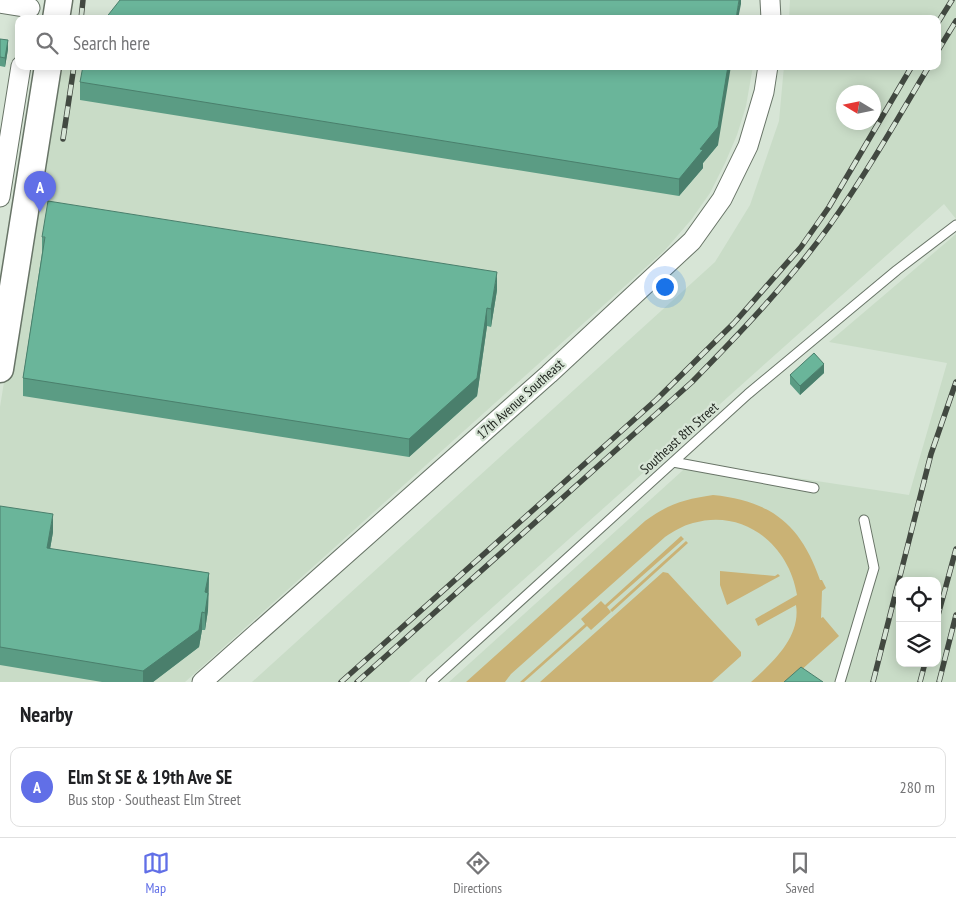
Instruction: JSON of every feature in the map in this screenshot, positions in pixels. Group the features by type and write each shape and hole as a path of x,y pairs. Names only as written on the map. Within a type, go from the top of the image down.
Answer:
{"street":[{"path":"57,15 59,0"},
{"path":"770,0 771,15"},
{"path":"0,3 30,9"},
{"path":"0,197 6,128 20,70"},
{"path":"0,370 47,70"},
{"name":"17th Avenue Southeast","path":"202,682 549,374 692,241 722,199 748,146 764,92 767,70"}],"lane":[{"name":"Southeast 8th Street","path":"431,682 748,394 897,270 956,225"},
{"path":"673,462 814,488"},
{"path":"840,682 874,568 864,520"}],"shaded area":[{"path":"790,0 956,0 956,219 944,204 409,682 252,682 715,262 750,205 779,121 784,70 941,70 941,15 789,15"},
{"path":"54,70 752,70 746,106 737,135 725,163 710,193 691,220 665,250 185,682 0,682 0,407"},
{"path":"956,234 956,682 449,682 692,462 909,495 947,363 829,342"},
{"path":"713,495 752,503 782,519 804,544 820,580 822,580 826,588 822,591 821,618 823,617 839,636 788,682 751,682 784,648 794,628 796,605 758,626 755,619 797,595 785,561 774,546 746,526 730,521 712,520 689,524 665,537 511,674 505,682 466,682 645,521 661,510 677,503"},
{"path":"681,536 684,539 607,607 611,612 591,630 587,626 524,682 520,682 585,624 581,619 601,601 605,605"},
{"path":"686,541 688,543 612,612 610,610"},
{"path":"720,571 775,576 778,574 780,576 727,605 720,585"},
{"path":"663,572 668,573 741,652 741,656 712,682 540,682"}],"building":[{"path":"120,0 739,0 737,15 108,15"},
{"path":"0,39 8,40 5,58 0,57"},
{"path":"82,70 727,70 718,127 700,149 703,150 679,179 80,82"},
{"path":"48,201 497,272 491,309 487,308 477,378 409,439 23,378 45,237 42,237"},
{"path":"814,353 824,364 800,386 790,375"},
{"path":"0,506 53,514 47,548 209,573 205,592 208,593 205,613 202,612 199,630 143,671 0,647"},
{"path":"801,667 823,682 784,682"}],"railway":[{"path":"81,15 83,0"},
{"path":"941,18 952,0"},
{"path":"941,45 956,21"},
{"path":"63,139 73,70"},
{"path":"341,682 656,400 734,323 801,247 829,207 910,70"},
{"path":"357,682 692,382 746,326 815,246 830,225 869,167 927,70"},
{"path":"873,682 931,454 956,382"},
{"path":"941,604 956,549"},
{"path":"939,682 956,615"},
{"path":"920,682 924,667"}],"place":[{"name":"Elm St SE & 19th Ave SE","path":"40,212"}]}
